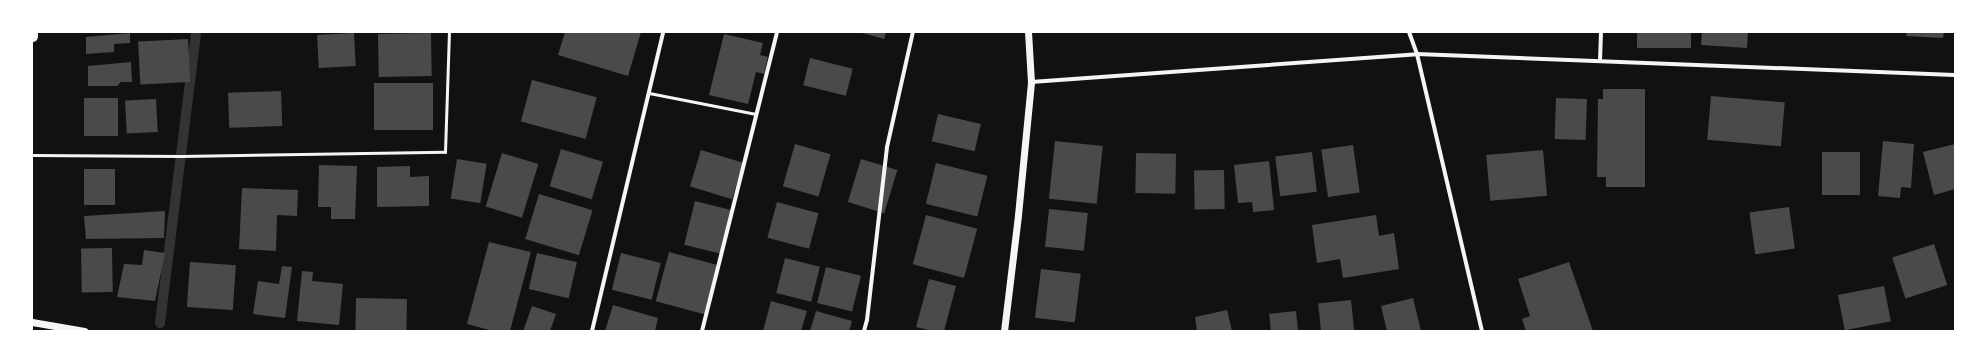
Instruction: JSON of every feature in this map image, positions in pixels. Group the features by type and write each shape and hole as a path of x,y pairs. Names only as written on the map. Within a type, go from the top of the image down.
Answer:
{"street":[{"path":"592,331 663,32"},
{"path":"702,331 777,32"},
{"path":"864,331 867,320 887,147 912,32"},
{"path":"1004,331 1018,215 1031,82 1028,32"},
{"path":"1409,32 1417,54 1482,331"},
{"path":"1600,61 1601,32"},
{"path":"1031,82 1417,54 1955,75"},
{"path":"32,322 84,331"}],"lane":[{"path":"32,155 181,156 444,152 449,32"},
{"path":"649,93 756,114"}],"building":[{"path":"565,32 641,32 628,76 558,55"},
{"path":"859,32 886,32 884,39"},
{"path":"1637,32 1691,32 1691,48 1637,48"},
{"path":"1702,32 1748,32 1747,48 1701,45"},
{"path":"1907,32 1944,32 1943,38 1906,36"},
{"path":"130,33 130,43 114,44 114,52 86,54 86,37"},
{"path":"354,33 356,66 319,68 317,35"},
{"path":"431,33 432,76 379,77 378,34"},
{"path":"724,34 763,43 760,55 768,57 764,74 756,72 748,104 709,95"},
{"path":"188,39 190,82 140,85 138,42"},
{"path":"810,58 853,69 846,96 803,85"},
{"path":"131,62 132,82 121,82 117,86 88,86 88,66"},
{"path":"532,80 597,97 586,139 521,122"},
{"path":"374,83 433,83 433,130 374,130"},
{"path":"1603,89 1645,89 1645,187 1606,187 1606,177 1597,177 1598,99 1603,99"},
{"path":"281,91 282,126 229,128 228,93"},
{"path":"1711,96 1785,102 1781,146 1707,140"},
{"path":"84,98 118,98 118,136 84,136"},
{"path":"1556,98 1587,99 1586,140 1555,139"},
{"path":"156,99 158,132 127,134 125,101"},
{"path":"938,114 981,124 975,151 932,141"},
{"path":"1055,141 1103,146 1097,204 1049,199"},
{"path":"1883,141 1914,144 1911,188 1901,187 1900,198 1878,196"},
{"path":"795,144 831,154 818,196 783,186"},
{"path":"1955,144 1955,189 1934,195 1923,152"},
{"path":"1353,145 1360,193 1328,197 1321,149"},
{"path":"561,149 603,162 592,199 550,186"},
{"path":"701,150 743,163 732,199 690,186"},
{"path":"1543,150 1547,196 1490,201 1486,155"},
{"path":"1312,152 1317,192 1280,196 1275,157"},
{"path":"1822,152 1860,152 1860,195 1822,195"},
{"path":"502,153 538,164 522,218 486,207"},
{"path":"1136,153 1176,154 1175,194 1135,193"},
{"path":"457,159 487,164 480,203 451,199"},
{"path":"861,159 897,170 884,213 848,202"},
{"path":"1269,161 1274,210 1253,212 1252,202 1238,203 1234,165"},
{"path":"936,163 987,176 977,217 926,204"},
{"path":"319,165 357,166 355,219 331,219 331,207 318,207"},
{"path":"410,166 410,177 429,176 429,206 377,207 377,167"},
{"path":"84,169 115,169 115,205 84,205"},
{"path":"1224,170 1225,209 1195,210 1194,171"},
{"path":"242,188 298,190 297,216 277,215 276,251 239,249"},
{"path":"539,194 593,210 579,255 525,239"},
{"path":"695,201 731,210 720,254 684,245"},
{"path":"777,202 819,213 809,249 767,238"},
{"path":"1789,207 1795,249 1755,254 1749,213"},
{"path":"1049,209 1088,213 1084,251 1045,247"},
{"path":"165,211 164,238 86,239 84,216"},
{"path":"926,215 977,229 964,278 913,264"},
{"path":"1376,215 1379,236 1394,233 1399,269 1343,278 1340,259 1317,263 1312,225"},
{"path":"489,242 531,252 510,331 493,331 467,324"},
{"path":"1934,244 1947,285 1905,298 1892,258"},
{"path":"112,248 113,292 82,293 81,249"},
{"path":"144,250 165,253 155,301 117,297 124,264 142,265"},
{"path":"669,252 720,266 707,315 656,301"},
{"path":"537,253 577,262 569,298 529,289"},
{"path":"621,253 661,263 652,300 612,290"},
{"path":"785,258 820,267 811,302 776,293"},
{"path":"190,262 236,265 233,310 187,307"},
{"path":"1569,262 1593,331 1526,331 1522,319 1530,316 1518,279"},
{"path":"282,266 292,267 285,318 253,314 258,281 279,284"},
{"path":"826,267 861,276 852,312 817,303"},
{"path":"1041,269 1081,274 1075,323 1035,318"},
{"path":"302,271 313,272 312,281 343,284 339,325 297,321"},
{"path":"929,279 956,286 944,331 932,331 916,327"},
{"path":"1884,286 1891,321 1845,330 1838,295"},
{"path":"356,298 407,299 406,331 355,331"},
{"path":"1413,298 1421,331 1387,331 1381,306"},
{"path":"1351,300 1354,331 1321,331 1318,303"},
{"path":"771,301 807,311 801,331 763,331"},
{"path":"613,305 658,318 655,331 605,331"},
{"path":"532,306 556,314 550,331 523,331"},
{"path":"1227,310 1232,331 1197,331 1195,317"},
{"path":"816,311 852,321 849,331 810,331"},
{"path":"1296,311 1298,331 1271,331 1269,314"}],"waterway":[{"path":"160,323 196,32"}]}
